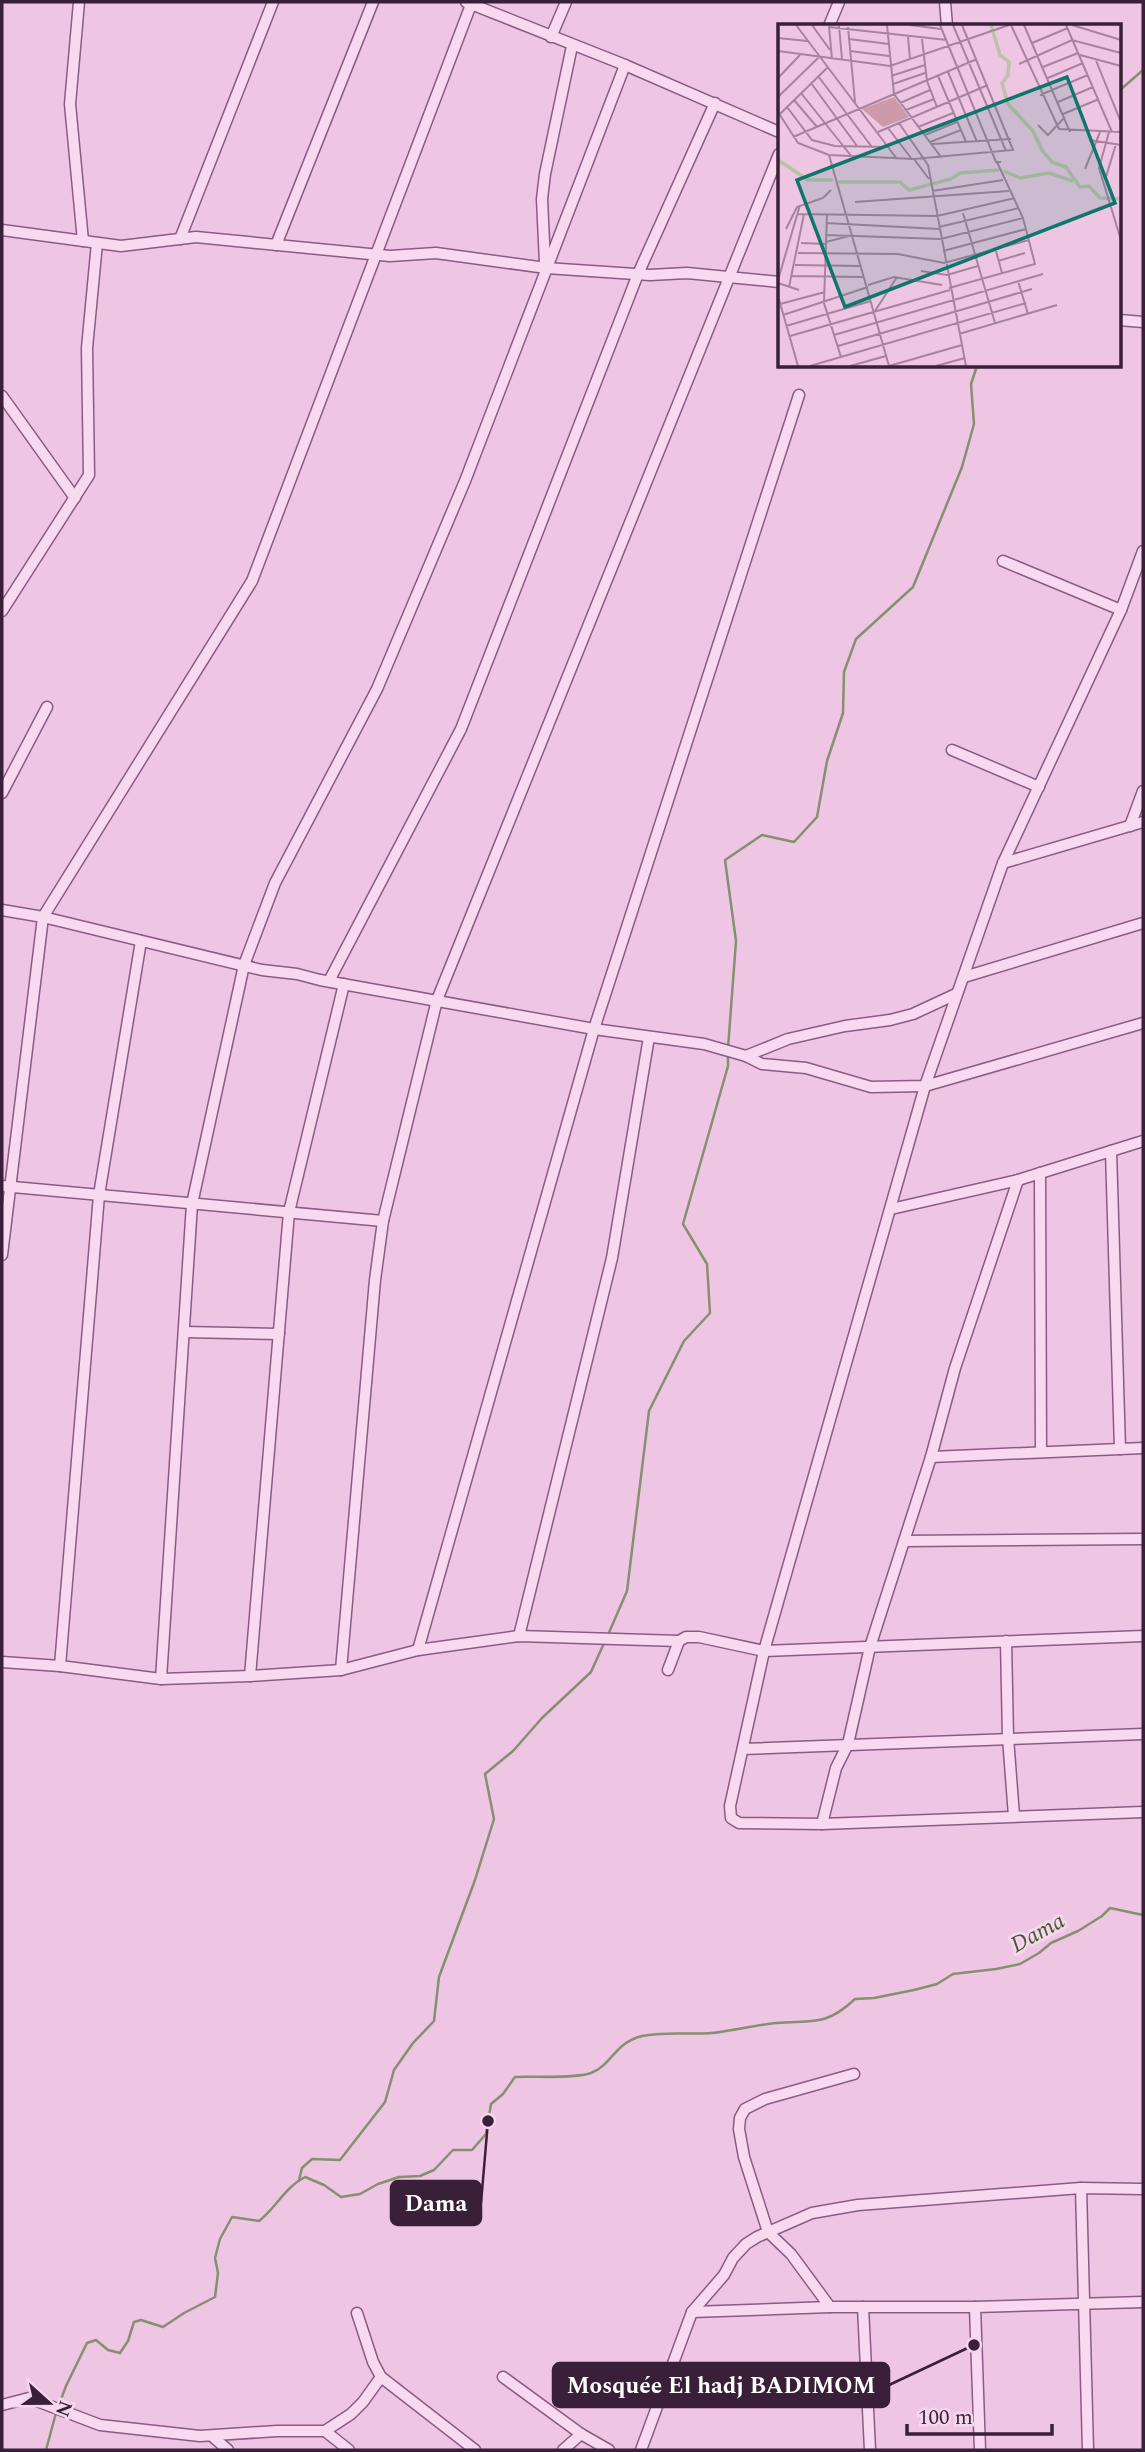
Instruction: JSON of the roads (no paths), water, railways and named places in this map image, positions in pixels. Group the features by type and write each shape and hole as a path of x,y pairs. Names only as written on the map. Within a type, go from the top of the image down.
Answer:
{"street":[{"path":"79,2 70,104 83,241"},
{"path":"180,239 273,2"},
{"path":"276,245 373,2"},
{"path":"2,1255 6,1186 43,917 252,581 377,255 470,2 778,132"},
{"path":"551,37 566,2"},
{"path":"830,24 839,2"},
{"path":"945,2 947,24"},
{"path":"546,268 542,199 572,46"},
{"path":"161,1679 192,1204 244,965 275,883 377,689 465,481 625,65"},
{"path":"329,981 461,729 638,274 715,103"},
{"path":"341,1670 374,1293 383,1221 437,1000 778,156"},
{"path":"2,230 121,246 196,237 377,255 436,253 546,268 638,274 687,273 778,282"},
{"path":"2,611 89,475 87,348 97,243"},
{"path":"1120,320 1143,322"},
{"path":"2,396 75,498"},
{"path":"418,1650 594,1029 799,396"},
{"path":"1143,551 1121,610 1003,863 925,1086 764,1651 730,1806 732,1818 739,1823 822,1824 1143,1812"},
{"path":"1003,561 1121,610"},
{"path":"2,793 47,707"},
{"path":"952,750 1039,787"},
{"path":"1130,826 1143,791"},
{"path":"1003,863 1143,822"},
{"path":"2,909 244,965 594,1029 705,1044 746,1056 762,1064 806,1068 871,1087 925,1086 1143,1023"},
{"path":"964,977 1143,923"},
{"path":"60,1666 99,1195 141,941"},
{"path":"250,1676 289,1212 344,984"},
{"path":"746,1056 788,1039 914,1014 956,995"},
{"path":"519,1636 612,1258 649,1037"},
{"path":"891,1209 1018,1180 1143,1141"},
{"path":"1111,1151 1120,1449"},
{"path":"1040,1173 1041,1452"},
{"path":"822,1824 836,1768 848,1744 870,1647 931,1457 955,1368 1018,1180"},
{"path":"6,1186 383,1221"},
{"path":"184,1332 279,1334"},
{"path":"931,1457 1143,1448"},
{"path":"905,1541 1143,1539"},
{"path":"2,1662 60,1666 161,1679 341,1670 418,1650 519,1636 679,1642"},
{"path":"668,1670 679,1642 686,1637 699,1637 764,1651 1143,1636"},
{"path":"1006,1641 1008,1738 1014,1816"},
{"path":"743,1749 1143,1734"},
{"path":"830,2307 791,2255 768,2232 744,2157 739,2129 740,2118 745,2109 765,2099 854,2074"},
{"path":"1081,2188 1088,2450"},
{"path":"641,2450 692,2312 746,2244 768,2232 811,2213 858,2205 1081,2188 1143,2189"},
{"path":"692,2312 1143,2302"},
{"path":"863,2307 870,2450"},
{"path":"975,2307 980,2450"},
{"path":"357,2313 373,2362 381,2377 475,2450"},
{"path":"2,2405 29,2398 100,2425 212,2436 265,2431 325,2431 351,2414 381,2377"},
{"path":"503,2377 581,2434 609,2450"},
{"path":"325,2431 349,2450"},
{"path":"562,2450 581,2434"},
{"path":"212,2436 228,2450"}],"waterway":[{"path":"1120,90 1143,70"},
{"path":"728,1048 736,941 725,860 762,835 794,842 817,817 827,761 843,713 844,672 856,639 913,587 962,467 974,424 971,384 976,368"},
{"path":"608,1635 627,1591 649,1411 684,1341 710,1313 707,1264 683,1224 728,1066 728,1055"},
{"path":"299,2180 302,2168 312,2159 340,2160 385,2102 394,2070 413,2043 434,2021 439,1977 475,1880 494,1819 485,1774 513,1751 542,1718 591,1672 605,1641"},
{"name":"Dama","path":"58,2407 87,2343 96,2340 108,2350 120,2353 128,2341 134,2322 141,2320 163,2327 215,2297 218,2273 215,2258 220,2239 232,2217 259,2221 292,2186 305,2177 324,2185 341,2197 360,2194 399,2177 420,2176 434,2170 453,2150 472,2150 486,2134 491,2104 503,2094 515,2077 565,2077 591,2073 604,2065 625,2044 642,2036 712,2033 827,2018 855,1999 914,1990 937,1984 953,1974 1020,1964 1051,1943 1078,1931 1110,1908 1143,1915"},
{"name":"Dama","path":"46,2450 56,2413"}],"place":[{"name":"Dama","path":"488,2121"},
{"name":"Mosquée El hadj BADIMOM","path":"974,2345"}]}
